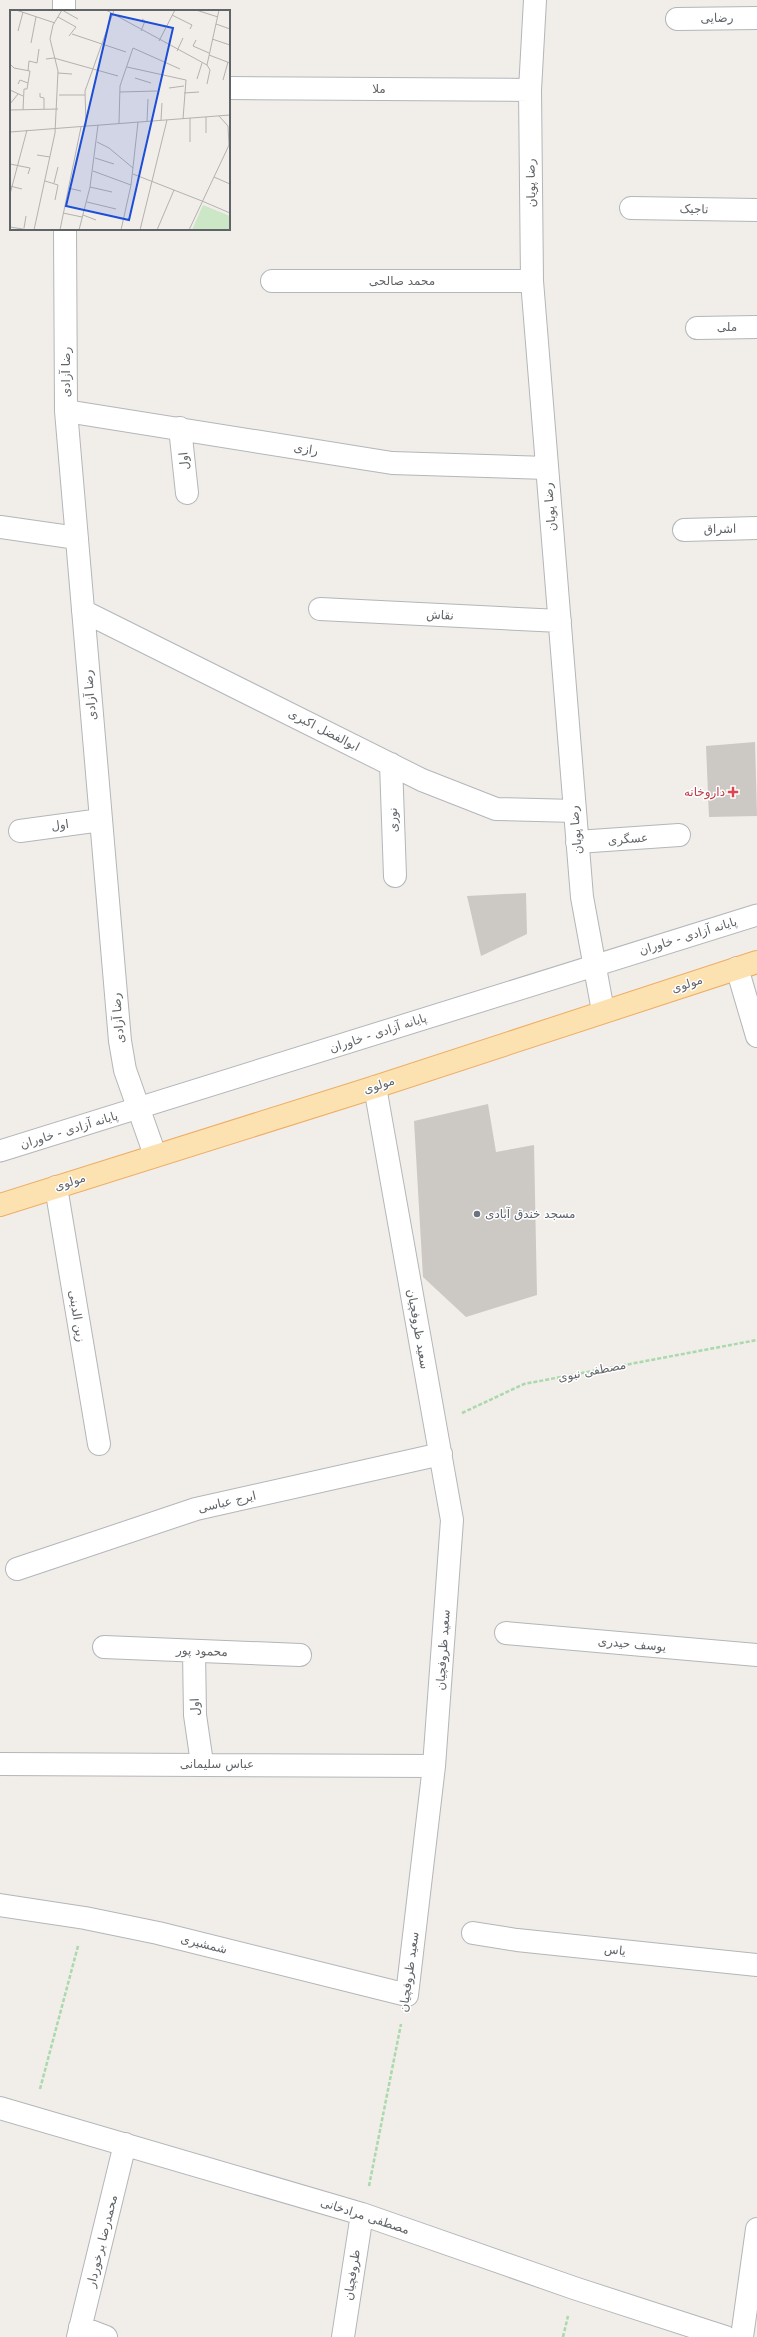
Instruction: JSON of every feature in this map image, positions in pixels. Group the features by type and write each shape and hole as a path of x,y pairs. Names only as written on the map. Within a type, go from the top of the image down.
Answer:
{"main road":[{"name":"مولوی","path":"0,1205 375,1087 747,965"}],"street":[{"name":"رضا پویان","path":"535,0 530,90 532,281 582,897 603,1011"},
{"name":"رضایی","path":"677,19 757,18"},
{"name":"ملا","path":"230,88 530,90"},
{"name":"تاجیک","path":"631,208 757,210"},
{"name":"رضا آزادی","path":"65,230 66,411 120,1041 125,1070 155,1155"},
{"name":"محمد صالحی","path":"272,281 532,281"},
{"name":"ملی","path":"697,328 757,327"},
{"name":"رازی","path":"66,411 392,463 547,468"},
{"name":"اول","path":"180,428 188,493"},
{"path":"0,527 77,538"},
{"name":"اشراق","path":"684,530 757,528"},
{"name":"نقاش","path":"320,609 560,621"},
{"name":"ابوالفضل اکبری","path":"83,611 422,780 496,809 575,812"},
{"name":"نوری","path":"391,764 395,876"},
{"name":"اول","path":"20,831 101,820"},
{"name":"عسگری","path":"577,842 679,835"},
{"path":"747,965 757,1036"},
{"name":"سعید ظروفچیان","path":"375,1087 452,1520 434,1766 407,1995"},
{"name":"زین الدینی","path":"56,1187 99,1444"},
{"name":"ایرج عباسی","path":"17,1570 196,1509 441,1454"},
{"name":"یوسف حیدری","path":"506,1633 757,1655"},
{"name":"محمود پور","path":"104,1648 300,1655"},
{"name":"اول","path":"194,1651 195,1715 202,1763"},
{"name":"عباس سلیمانی","path":"0,1764 202,1763 434,1766"},
{"name":"شمشیری","path":"0,1905 85,1918 158,1933 407,1995"},
{"name":"یاس","path":"474,1933 517,1940 757,1965"},
{"name":"مصطفی مرادخانی","path":"0,2108 33,2116 362,2214 574,2288 725,2337"},
{"name":"محمدرضا برخوردار","path":"79,2332 125,2144"},
{"name":"ظروفچیان","path":"343,2337 362,2214"},
{"path":"742,2337 757,2229"},
{"path":"79,2332 106,2337"}],"lane":[{"name":"پایانه آزادی - خاوران","path":"0,1151 595,964 757,915"}],"path":[{"name":"مصطفی نبوی","path":"436,1426 524,1384 757,1340"},
{"path":"33,2116 85,1918"},
{"name":"سعید ظروفچیان","path":"362,2214 374,2166 407,1995"}],"building":[{"name":"داروخانه","path":"755,742 757,816 709,817 706,746"},
{"path":"526,893 527,934 481,956 467,896"},
{"name":"مسجد خندق آبادی","path":"488,1104 496,1152 534,1145 537,1295 466,1317 423,1277 414,1121"}],"place":[{"name":"داروخانه","path":"733,792"},
{"name":"مسجد خندق آبادی","path":"477,1214"}]}
